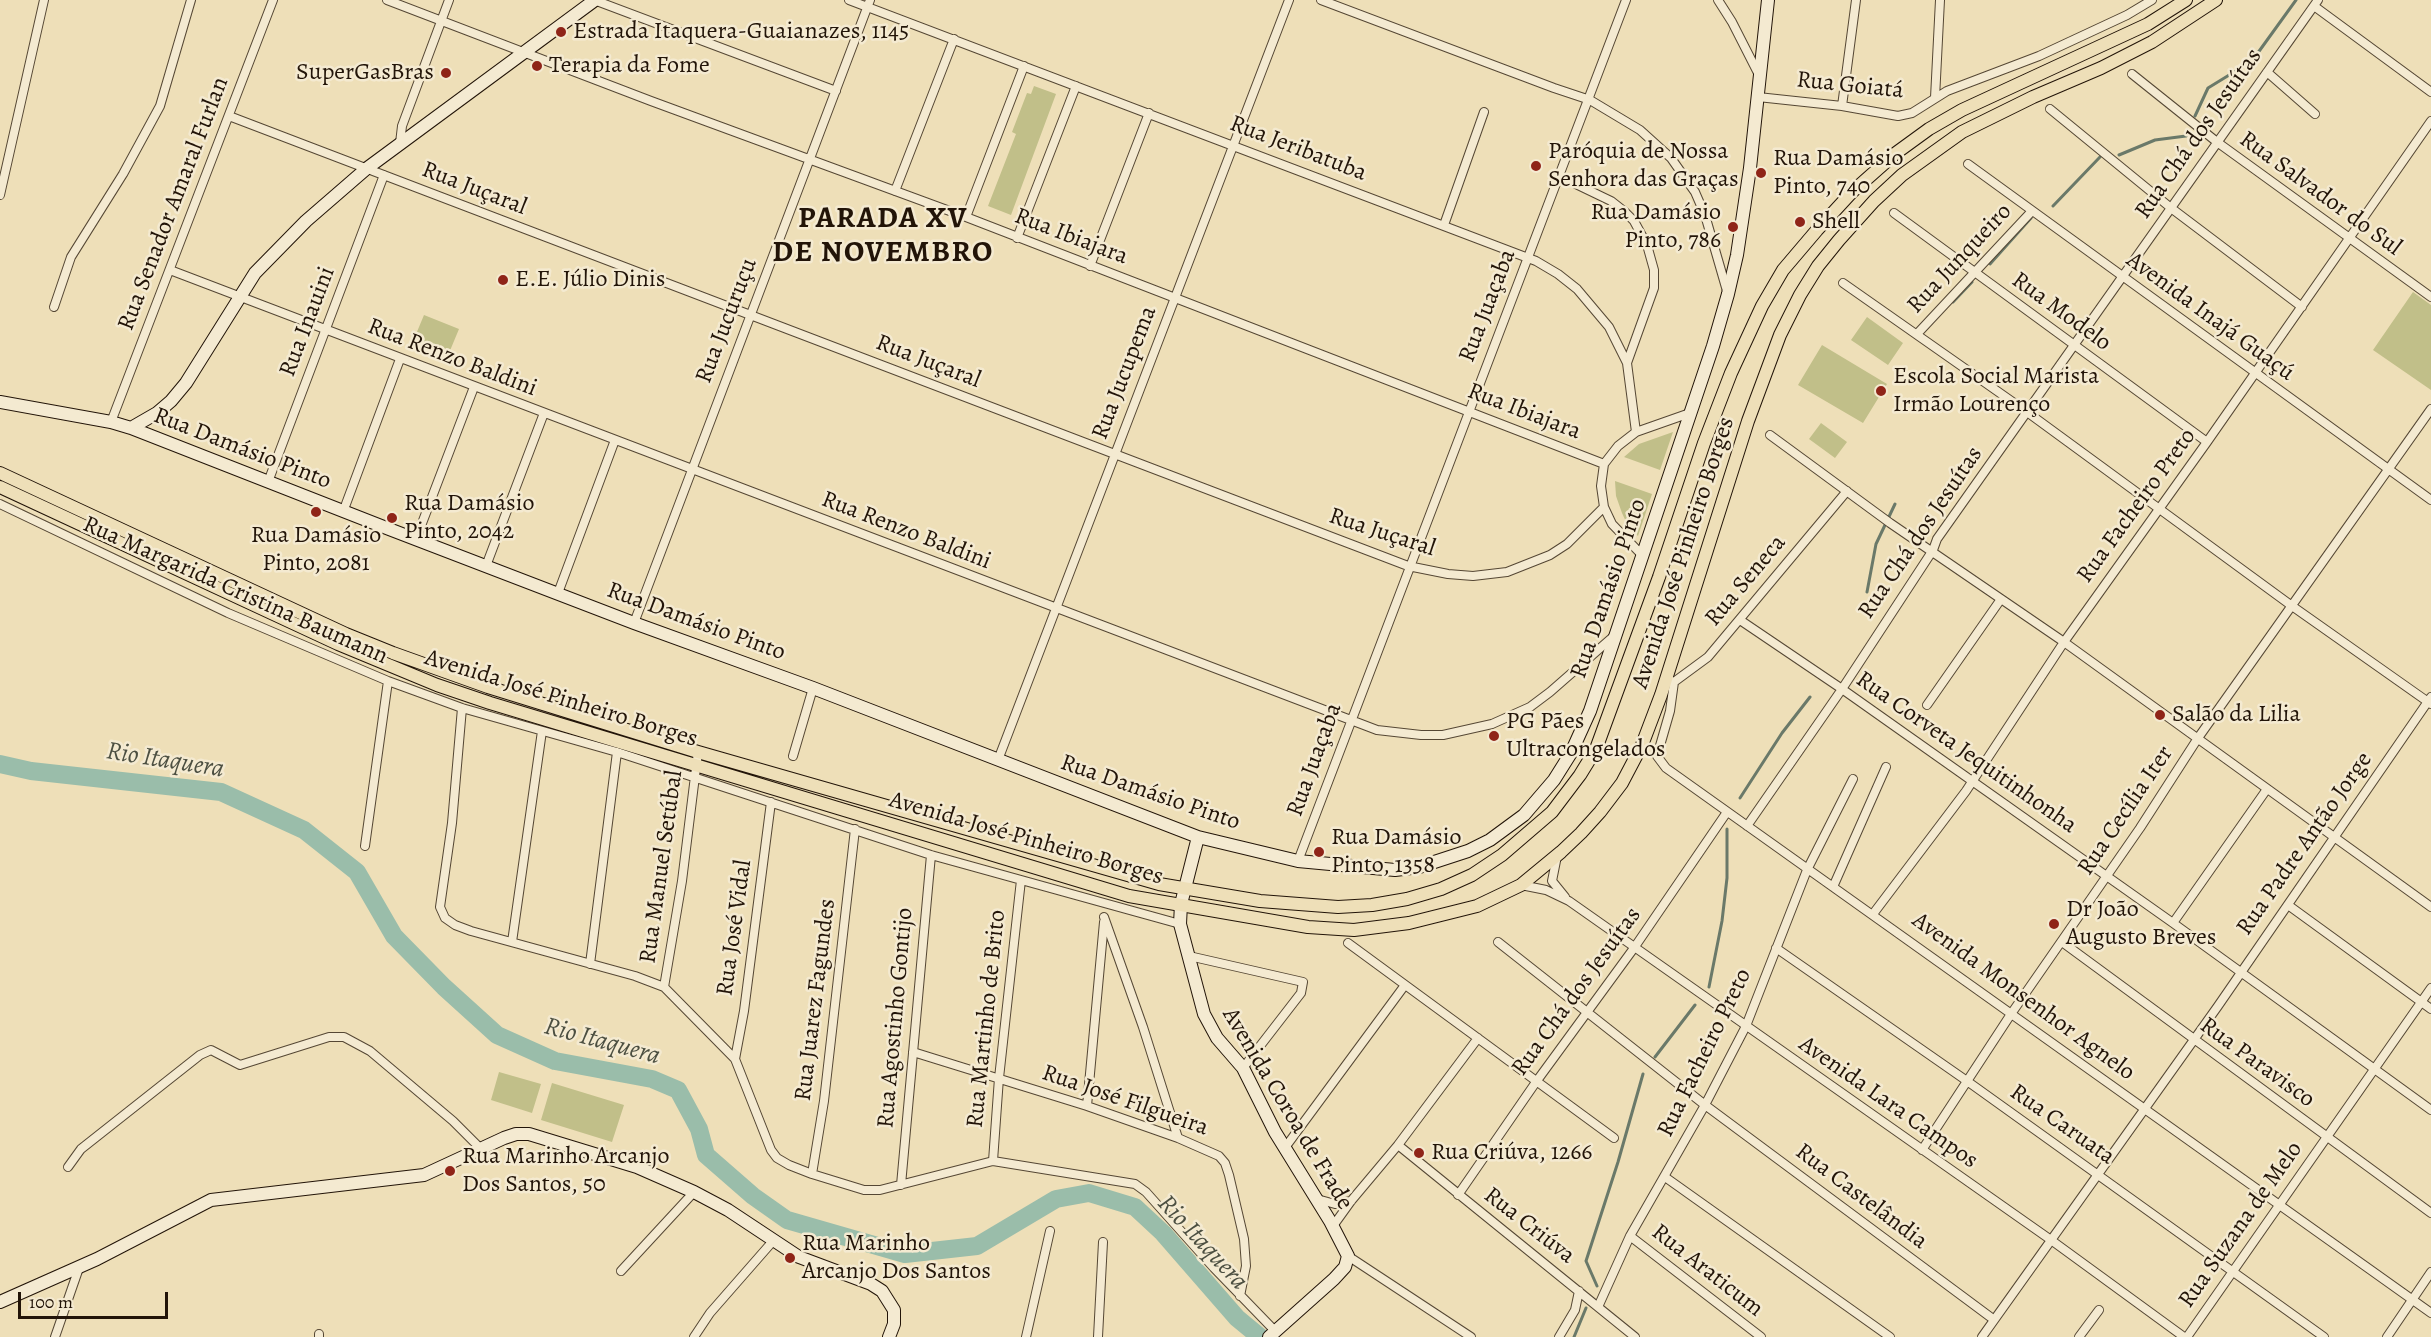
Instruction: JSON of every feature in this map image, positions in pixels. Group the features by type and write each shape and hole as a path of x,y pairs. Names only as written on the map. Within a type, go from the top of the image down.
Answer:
{"main road":[{"name":"Avenida José Pinheiro Borges","path":"0,473 346,634 696,764 1159,884 1284,903 1338,907 1372,905 1407,899 1441,889 1472,875 1526,837 1552,812 1596,749 1731,373 1762,306 1783,270 1852,192 1896,153 1929,129 1962,110 2148,24 2186,0"},
{"name":"Avenida José Pinheiro Borges","path":"0,487 386,664 490,703 1129,896 1308,927 1354,930 1384,928 1448,915 1477,906 1521,885 1557,856 1600,812 1622,783 1642,745 1670,681 1748,421 1766,372 1789,315 1818,266 1874,201 1911,168 1943,145 1993,116 2152,42 2216,0"}],"street":[{"path":"0,195 4,157 44,0"},
{"path":"54,307 71,257 123,174 160,106 191,0"},
{"name":"Rua Senador Amaral Furlan","path":"111,422 273,0"},
{"name":"Rua Ibiajara","path":"387,0 522,53 966,217 1604,464"},
{"path":"400,143 402,126 449,0"},
{"path":"131,428 157,413 171,401 186,383 255,273 306,221 366,169 594,0 836,90"},
{"name":"Rua Jeribatuba","path":"849,0 869,4 1076,86 1528,256 1558,274 1590,302 1609,327 1628,363 1636,432"},
{"name":"Rua Jucupema","path":"998,760 1289,0"},
{"path":"1321,0 1588,99 1640,130 1671,158 1686,177 1705,214 1728,294"},
{"name":"Rua Juaçaba","path":"1298,861 1408,566 1431,512 1626,0"},
{"path":"1718,0 1759,75"},
{"name":"Rua Damásio Pinto","path":"0,402 111,422 131,428 416,540 813,688 1198,837 1298,861 1395,870 1419,867 1468,851 1510,826 1539,799 1571,753 1590,711 1713,346 1728,294 1737,255 1746,195 1768,0"},
{"path":"1842,106 1856,0"},
{"path":"1935,98 1940,0"},
{"name":"Rua Goiatá","path":"1758,97 1842,106 1898,116 1912,113 1947,91 2050,51 2127,15 2152,0"},
{"path":"2316,3 2431,92"},
{"name":"Rua Chá dos Jesuítas","path":"1745,825 1842,689 1933,550 1937,539 2316,3"},
{"name":"Rua Jucuruçu","path":"634,623 869,4"},
{"path":"895,191 954,39"},
{"path":"966,217 1024,66"},
{"path":"2267,72 2315,114"},
{"name":"Rua Salvador do Sul","path":"2132,74 2217,142 2431,297"},
{"path":"1017,238 1076,86"},
{"path":"2050,109 2171,208 2302,307"},
{"path":"1444,225 1484,112"},
{"path":"1090,266 1149,113"},
{"name":"Rua Juçaral","path":"229,116 1408,566 1448,574 1473,576 1507,572 1550,555 1568,544 1604,507"},
{"name":"Rua Facheiro Preto","path":"1873,914 1972,782 2064,642 2431,121"},
{"name":"Avenida Inajá Guaçú","path":"1968,164 2431,500"},
{"name":"Rua Inauini","path":"268,482 384,175"},
{"path":"1559,176 1618,206 1634,221 1647,245 1654,270 1654,288 1628,363"},
{"name":"Rua Junqueiro","path":"1917,334 2032,211"},
{"name":"Rua Modelo","path":"1893,213 2207,442"},
{"name":"Rua Renzo Baldini","path":"170,270 238,298 1377,730 1443,735 1492,724 1530,707 1615,636"},
{"path":"1843,283 2027,412 2292,606 2430,701"},
{"path":"344,512 400,359"},
{"path":"416,540 474,387"},
{"name":"Rua Cecília Iter","path":"1922,1150 2198,738 2431,409"},
{"path":"486,566 544,413"},
{"path":"1642,555 1612,524 1604,507 1602,486 1604,464 1618,446 1636,432 1690,413"},
{"path":"1770,435 1890,523 1933,550 2064,642 2431,908"},
{"path":"558,593 615,440"},
{"name":"Rua Seneca","path":"1670,681 1708,657 1846,491"},
{"name":"Rua Margarida Cristina Baumann","path":"0,504 228,613 388,681 462,708 616,752 696,764 771,802 931,855 1180,924"},
{"path":"1928,705 2001,599"},
{"name":"Rua Corveta Jequitinhonha","path":"1740,620 2107,876 2431,1110"},
{"path":"365,846 388,681"},
{"name":"Avenida Monsenhor Agnelo","path":"1670,681 1670,711 1657,749 1658,760 1807,870 1873,914 2431,1313"},
{"path":"793,756 813,688"},
{"name":"Rua Padre Antão Jorge","path":"1982,1337 2430,701"},
{"path":"462,708 452,824 440,907 445,918 455,925 664,987 735,1059 771,1150 777,1158 812,1174 864,1190 880,1190 993,1161 1135,1184 1146,1192 1272,1334 1334,1279 1345,1267 1348,1256 1471,1337"},
{"path":"512,942 542,731"},
{"path":"590,964 613,793 616,752"},
{"name":"Rua Manuel Setúbal","path":"664,987 682,881 696,764"},
{"path":"1833,887 1886,767"},
{"name":"Rua Facheiro Preto","path":"1596,1305 1630,1236 1705,1105 1746,1026 1807,870 1853,779"},
{"path":"2173,923 2266,789"},
{"name":"Rua José Vidal","path":"735,1059 744,1011 771,802"},
{"name":"Rua Chá dos Jesuítas","path":"1458,1195 1728,813"},
{"name":"Rua Juarez Fagundes","path":"812,1174 824,1101 855,829"},
{"name":"Avenida Coroa de Frade","path":"1198,837 1181,904 1180,924 1198,996 1211,1029 1243,1068 1284,1149 1317,1199 1348,1256"},
{"name":"Rua Agostinho Gontijo","path":"901,1185 931,855"},
{"name":"Avenida Lara Campos","path":"1557,856 1552,881 1569,901"},
{"name":"Rua Martinho de Brito","path":"993,1161 999,1078 1021,880"},
{"name":"Avenida Lara Campos","path":"1521,885 1546,890 1569,901 2185,1337"},
{"path":"1087,1106 1107,904"},
{"path":"2288,905 2431,1010"},
{"path":"1104,917 1143,1027 1178,1138"},
{"name":"Rua Castelândia","path":"1498,942 1705,1105 1993,1319"},
{"name":"Rua Paravisco","path":"2062,942 2431,1213"},
{"path":"1348,943 1614,1138"},
{"name":"Rua Caruata","path":"1776,948 1967,1081 2324,1337"},
{"path":"1189,956 1301,980 1304,985 1301,993 1243,1068"},
{"path":"1284,1149 1405,985"},
{"name":"Rua Suzana de Melo","path":"2185,1337 2431,988"},
{"path":"68,1167 81,1149 211,1050 240,1065 329,1036 344,1037 370,1051 453,1121 481,1149"},
{"path":"1333,1226 1398,1145 1478,1038"},
{"name":"Rua José Filgueira","path":"913,1052 1087,1106 1214,1153 1226,1163 1244,1239 1246,1266 1240,1296"},
{"path":"0,1302 211,1200 424,1175 516,1134 529,1134 637,1167 728,1210 799,1257 871,1284 890,1300 894,1310 894,1324 889,1337"},
{"name":"Rua Criúva","path":"1398,1145 1635,1337"},
{"path":"1665,1177 1890,1337"},
{"path":"621,1271 694,1192"},
{"path":"1317,1199 1335,1204 1351,1201"},
{"path":"1026,1337 1050,1231"},
{"name":"Rua Araticum","path":"1630,1236 1761,1337"},
{"path":"694,1337 710,1313 773,1241"},
{"path":"1098,1337 1103,1242"},
{"path":"55,1337 80,1265"},
{"path":"2386,1337 2431,1272"},
{"path":"1558,1337 1575,1310 1581,1293"},
{"path":"2079,1337 2099,1310"}],"shaded area":[{"path":"1034,86 1056,94 1011,215 988,206 1016,134 1012,132 1027,93 1031,94"},
{"path":"2413,292 2431,305 2431,390 2373,350"},
{"path":"424,315 459,329 449,353 414,339"},
{"path":"1867,317 1903,343 1888,365 1851,340"},
{"path":"1822,345 1887,384 1863,423 1798,385"},
{"path":"1821,423 1847,442 1835,458 1809,439"},
{"path":"1673,432 1660,470 1624,457 1639,444"},
{"path":"1615,481 1652,494 1638,536 1628,526 1622,513 1616,496"},
{"path":"499,1072 541,1084 532,1113 491,1100"},
{"path":"552,1083 624,1105 612,1142 541,1120"}],"waterway":[{"path":"2195,116 2208,88 2252,61 2296,0"},
{"path":"2119,155 2155,140 2186,136"},
{"path":"2053,206 2100,157"},
{"path":"1990,264 2031,218"},
{"path":"1953,302 1972,282"},
{"path":"1867,592 1876,544 1895,504"},
{"path":"1740,798 1782,733 1810,697"},
{"name":"Rio Itaquera","path":"0,764 31,771 221,792 304,830 357,872 394,936 444,987 497,1035 555,1061 652,1079 678,1090 699,1129 706,1155 753,1196 787,1220 905,1254 977,1246 1056,1199 1089,1193 1135,1207 1163,1233 1237,1318 1260,1337"},
{"path":"1709,987 1722,921 1727,878 1727,829"},
{"path":"1655,1057 1695,1005"},
{"path":"1597,1286 1586,1261 1643,1074"},
{"path":"1574,1337 1586,1308"}],"place":[{"name":"Estrada Itaquera-Guaianazes, 1145","path":"561,32"},
{"name":"Terapia da Fome","path":"537,66"},
{"name":"SuperGasBras","path":"446,73"},
{"name":"Paróquia de Nossa Senhora das Graças","path":"1536,166"},
{"name":"Rua Damásio Pinto, 740","path":"1761,173"},
{"name":"Shell","path":"1800,222"},
{"name":"Rua Damásio Pinto, 786","path":"1733,227"},
{"name":"E.E. Júlio Dinis","path":"503,280"},
{"name":"Escola Social Marista Irmão Lourenço","path":"1881,391"},
{"name":"Rua Damásio Pinto, 2081","path":"316,512"},
{"name":"Rua Damásio Pinto, 2042","path":"392,518"},
{"name":"Salão da Lilia","path":"2160,715"},
{"name":"PG Pães Ultracongelados","path":"1494,736"},
{"name":"Rua Damásio Pinto, 1358","path":"1319,852"},
{"name":"Dr João Augusto Breves","path":"2054,924"},
{"name":"Rua Criúva, 1266","path":"1419,1153"},
{"name":"Rua Marinho Arcanjo Dos Santos, 50","path":"450,1171"},
{"name":"Rua Marinho Arcanjo Dos Santos","path":"790,1258"}],"district":[{"name":"PARADA XV DE NOVEMBRO","path":"883,237"}]}
